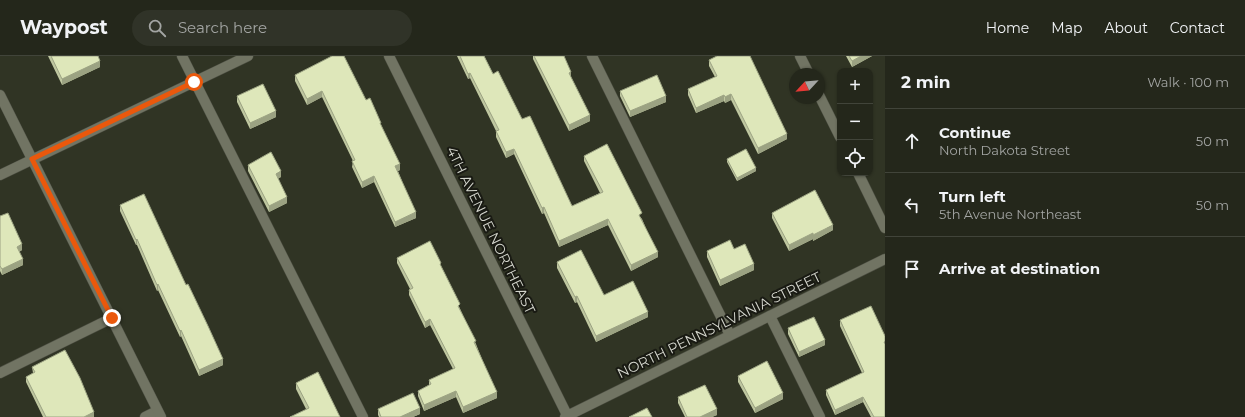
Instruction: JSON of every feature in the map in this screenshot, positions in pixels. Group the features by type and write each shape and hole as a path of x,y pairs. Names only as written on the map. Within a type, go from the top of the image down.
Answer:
{"street":[{"path":"182,56 363,417"},
{"path":"0,175 248,56"},
{"name":"4TH AVENUE NORTHEAST","path":"389,56 567,416"},
{"path":"592,56 730,335"},
{"path":"800,56 806,68"},
{"path":"0,95 159,414 145,417"},
{"path":"824,104 837,131"},
{"path":"859,176 885,228"},
{"name":"NORTH PENNSYLVANIA STREET","path":"567,416 885,259"},
{"path":"770,316 820,417"},
{"path":"0,373 112,318"}],"building":[{"path":"51,56 98,56 100,61 62,79"},
{"path":"332,56 344,56 366,100 370,98 380,123 400,164 395,166 416,212 395,222 374,176 362,182 352,161 355,160 322,91 307,99 295,75"},
{"path":"460,56 484,56 493,74 498,71 522,119 530,116 572,206 603,192 584,156 607,144 642,213 639,215 658,252 631,265 608,219 559,241 544,207 542,208 514,149 506,152 496,131 499,130 470,73 468,74"},
{"path":"534,56 564,56 571,72 569,73 590,115 569,125"},
{"path":"717,56 750,56 787,134 758,148 731,94 725,97 724,95 696,108 688,89 717,76 709,60"},
{"path":"849,56 861,56 852,61"},
{"path":"657,75 666,96 630,111 620,91"},
{"path":"263,84 276,111 250,123 237,96"},
{"path":"746,149 756,168 737,178 727,159"},
{"path":"271,152 281,171 276,174 287,197 269,206 248,165"},
{"path":"815,190 833,225 789,245 772,213"},
{"path":"144,194 186,285 188,284 223,359 199,370 120,205"},
{"path":"8,213 22,244 17,247 23,259 2,269 0,266 0,216"},
{"path":"730,240 734,249 745,244 754,264 720,280 707,251"},
{"path":"430,241 460,304 458,306 476,341 474,342 497,392 463,407 456,391 424,405 418,391 431,384 429,380 455,368 430,319 425,322 409,290 413,288 397,258"},
{"path":"581,250 604,295 633,281 648,312 596,336 577,296 575,297 557,262"},
{"path":"871,306 885,336 885,417 874,417 863,397 835,410 826,390 864,372 840,320"},
{"path":"814,317 825,340 799,352 788,328"},
{"path":"65,350 80,378 94,412 84,417 46,417 26,377 35,372 32,367"},
{"path":"767,361 783,393 755,408 738,376"},
{"path":"318,372 340,417 290,417 309,408 296,383"},
{"path":"705,385 717,409 700,417 687,417 678,397"},
{"path":"413,393 420,408 400,417 381,417 378,409"},
{"path":"647,408 652,417 629,417"}],"route":[{"path":"112,318 32,159 194,82"}]}
